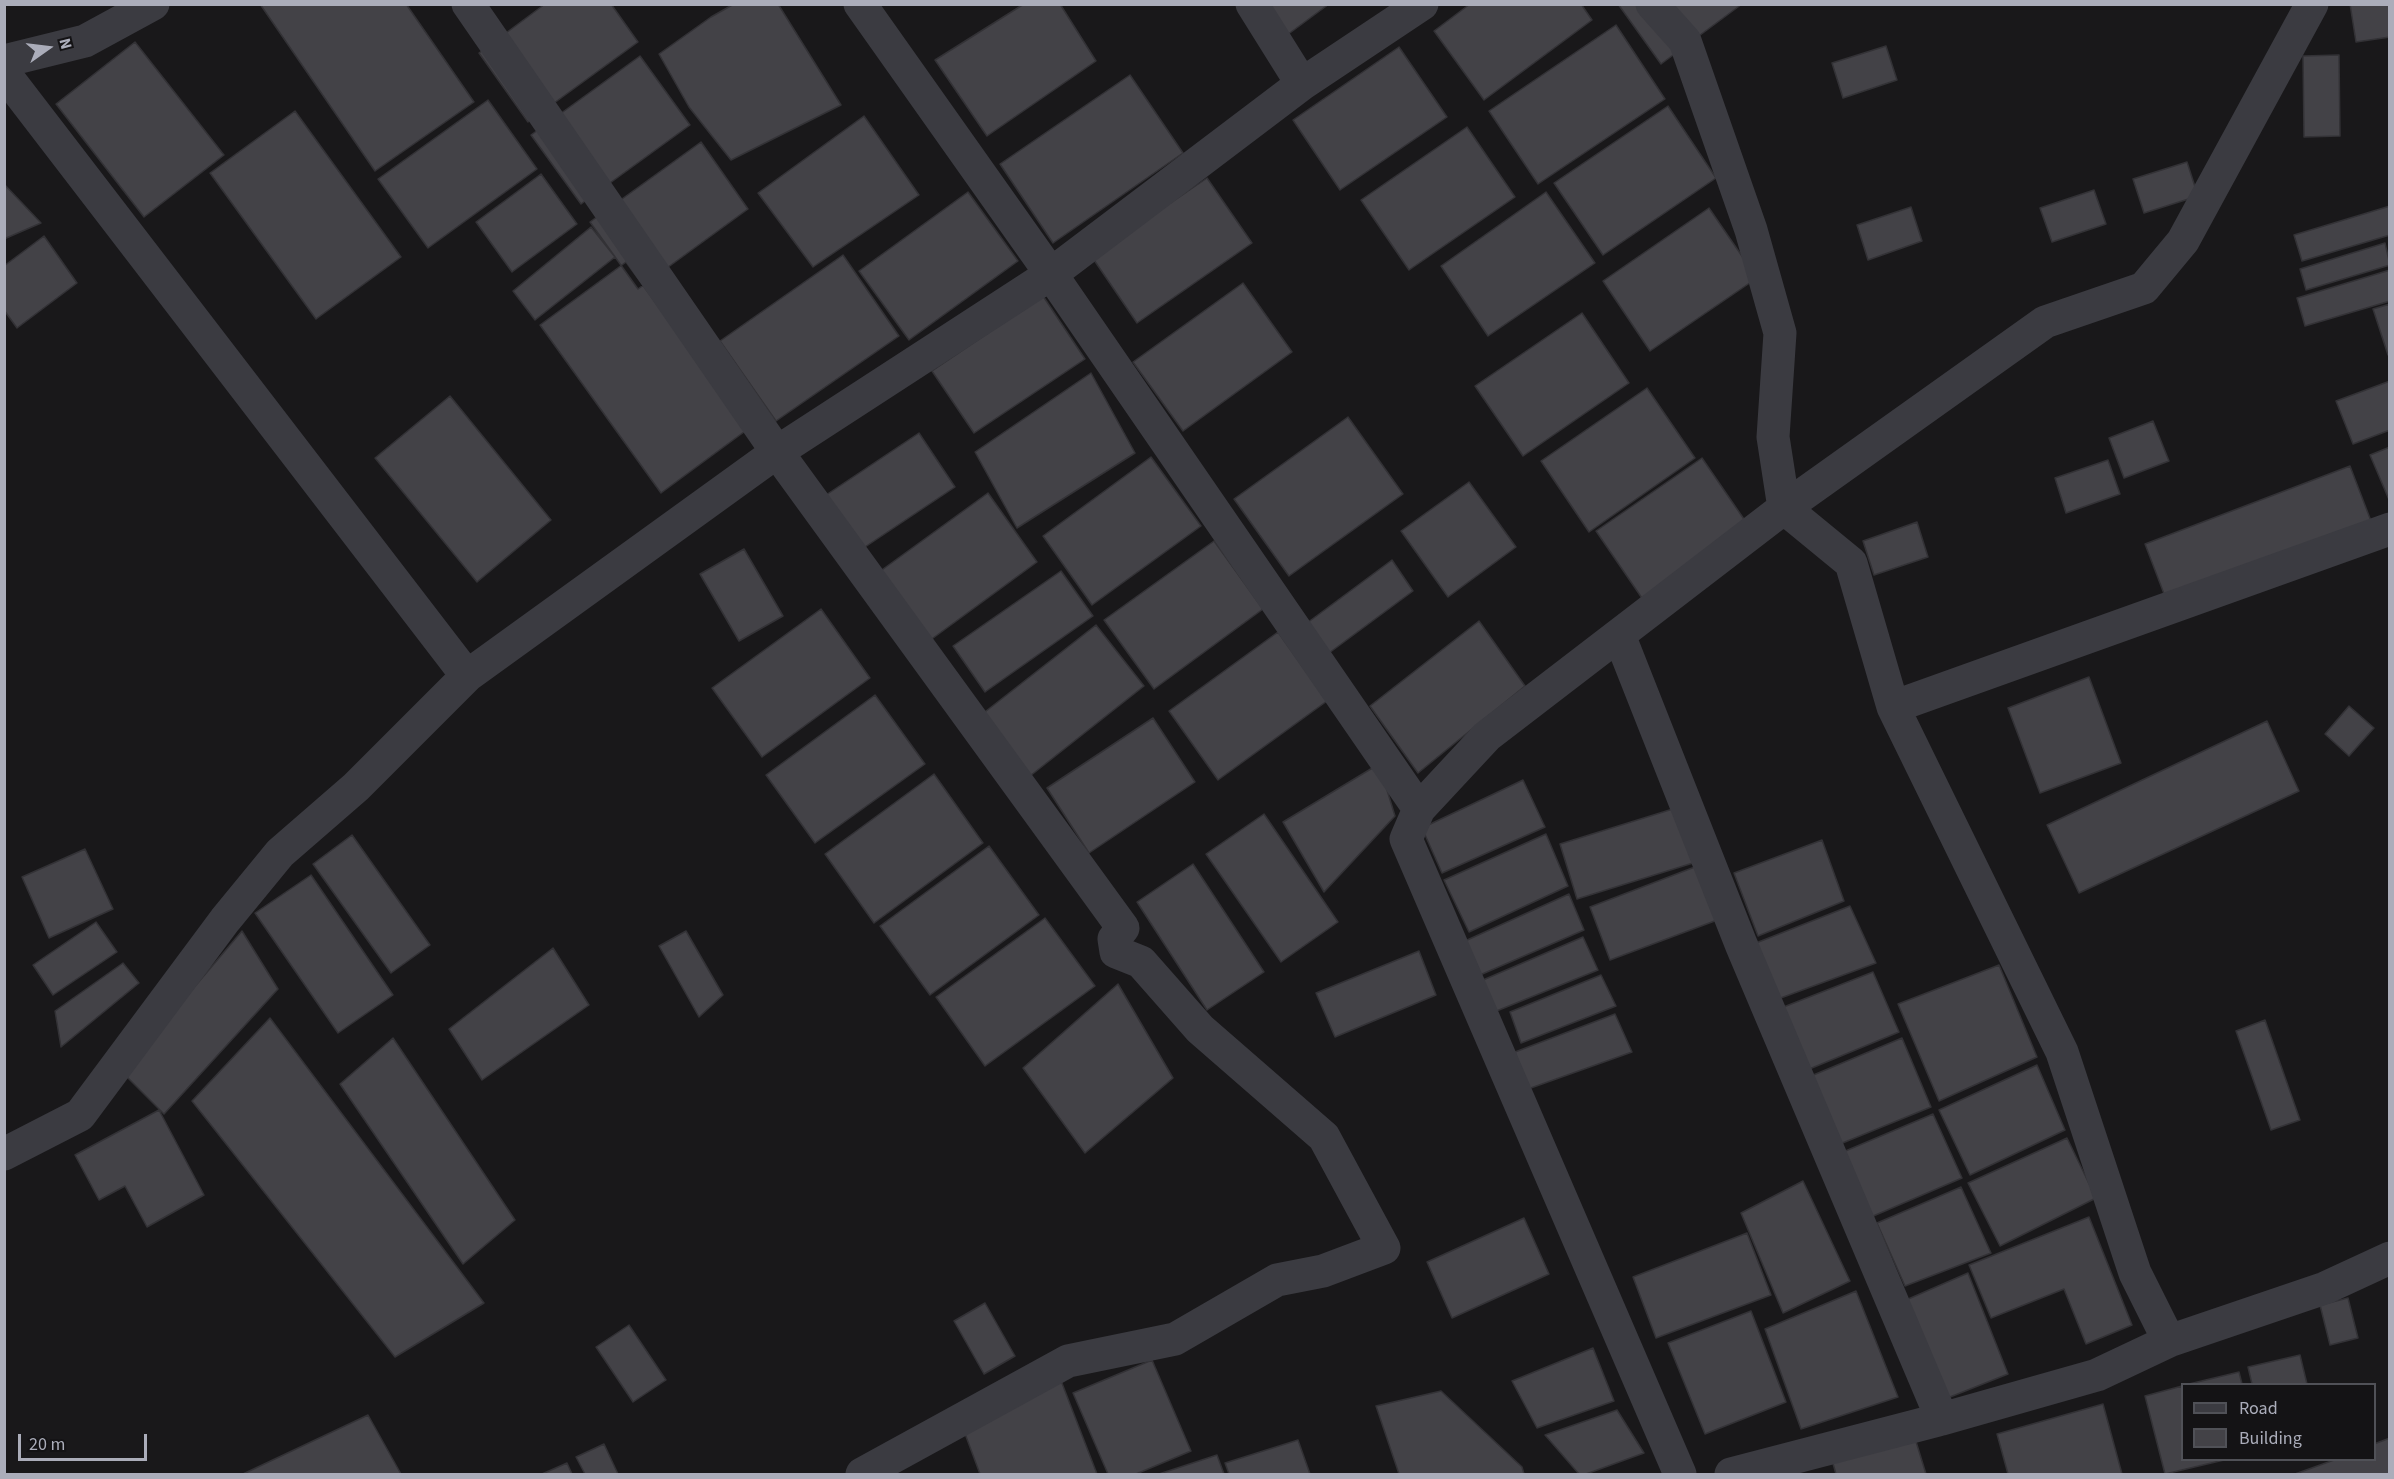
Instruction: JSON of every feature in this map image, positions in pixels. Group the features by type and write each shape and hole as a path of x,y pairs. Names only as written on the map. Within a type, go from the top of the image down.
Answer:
{"street":[{"path":"4,61 85,41 153,4"},
{"path":"468,4 777,452 1123,928 1114,939 1116,952 1141,962 1200,1029 1324,1137 1384,1248 1323,1270 1277,1280 1175,1339 1068,1361 862,1474"},
{"path":"860,4 1051,274 1419,809"},
{"path":"1252,4 1302,84"},
{"path":"4,1154 80,1115 225,920 280,853 356,787 467,676 777,452 1051,274 1302,84 1422,4"},
{"path":"1652,4 1685,41 1751,230 1780,333 1773,437 1784,508 1851,563 1893,707 2061,1052 2135,1273 2169,1341"},
{"path":"1680,1474 1406,839 1419,809 1487,736 1784,508 2045,322 2144,288 2183,241 2312,4"},
{"path":"4,73 467,676"},
{"path":"1893,707 2390,529"},
{"path":"1619,635 1741,944 1942,1419"},
{"path":"1731,1474 1942,1419 2097,1375 2169,1341 2325,1288 2390,1258"}],"building":[{"path":"260,4 406,4 474,102 375,171"},
{"path":"545,4 611,4 638,42 528,122 479,53"},
{"path":"734,4 778,4 841,105 731,160 689,107 659,54 711,17"},
{"path":"1024,4 1060,4 1096,61 987,136 935,60"},
{"path":"1259,4 1329,4 1283,38"},
{"path":"1470,4 1581,4 1592,20 1484,100 1434,31"},
{"path":"1618,4 1742,4 1661,64"},
{"path":"2350,4 2390,4 2390,37 2356,42"},
{"path":"1616,25 1665,99 1538,184 1489,111"},
{"path":"135,42 224,155 144,217 56,104"},
{"path":"1886,46 1897,80 1843,98 1832,63"},
{"path":"1399,47 1447,117 1340,190 1293,120"},
{"path":"2339,55 2340,136 2304,137 2303,56"},
{"path":"640,56 690,125 581,204 531,135"},
{"path":"1130,75 1183,153 1053,243 1000,164"},
{"path":"488,100 537,169 428,248 378,179"},
{"path":"1668,106 1716,178 1603,255 1554,183"},
{"path":"295,111 401,257 316,319 210,173"},
{"path":"864,116 919,195 813,267 758,193"},
{"path":"1467,127 1515,197 1409,270 1361,200"},
{"path":"701,142 748,209 638,289 590,222"},
{"path":"2187,162 2198,196 2144,213 2133,179"},
{"path":"541,174 577,224 512,272 476,222"},
{"path":"1207,178 1252,243 1137,323 1092,257"},
{"path":"4,184 41,223 4,239"},
{"path":"2094,190 2106,224 2052,242 2040,208"},
{"path":"968,192 1018,261 909,340 859,271"},
{"path":"1546,192 1595,263 1488,336 1441,266"},
{"path":"2390,206 2390,235 2302,261 2294,235"},
{"path":"1911,207 1922,241 1868,260 1857,225"},
{"path":"1709,208 1757,278 1650,351 1603,281"},
{"path":"591,227 615,257 535,320 513,291"},
{"path":"44,236 77,283 17,328 4,310 4,266"},
{"path":"2385,243 2390,265 2306,290 2300,269"},
{"path":"843,255 899,336 776,421 720,341"},
{"path":"626,262 748,429 661,493 540,325"},
{"path":"2390,270 2390,301 2305,326 2297,298"},
{"path":"1243,283 1292,352 1183,431 1133,362"},
{"path":"1043,296 1085,359 974,433 932,371"},
{"path":"2390,304 2390,354 2388,355 2373,309"},
{"path":"1582,313 1629,383 1523,456 1475,386"},
{"path":"1091,373 1135,453 1017,528 975,452"},
{"path":"2390,381 2390,430 2353,444 2336,401"},
{"path":"1647,388 1695,458 1589,532 1541,461"},
{"path":"450,396 551,520 477,582 375,458"},
{"path":"1348,417 1403,494 1289,576 1234,499"},
{"path":"2153,421 2169,461 2124,478 2109,438"},
{"path":"919,433 955,487 862,549 826,495"},
{"path":"2390,447 2390,502 2370,455"},
{"path":"1151,457 1201,526 1092,605 1043,536"},
{"path":"1702,458 1750,528 1644,601 1596,531"},
{"path":"2108,460 2120,494 2066,513 2055,478"},
{"path":"2350,466 2371,521 2166,599 2145,544"},
{"path":"1469,482 1516,547 1448,597 1401,531"},
{"path":"988,493 1037,562 929,641 879,572"},
{"path":"1917,522 1928,557 1874,575 1863,541"},
{"path":"1214,541 1263,609 1154,689 1104,620"},
{"path":"744,549 783,616 739,641 700,574"},
{"path":"1392,560 1413,591 1329,653 1307,623"},
{"path":"1061,571 1093,616 985,692 953,646"},
{"path":"821,609 870,678 762,757 712,688"},
{"path":"1479,621 1525,686 1418,773 1370,706"},
{"path":"1096,625 1144,686 1030,776 981,715"},
{"path":"1278,632 1327,701 1218,780 1169,711"},
{"path":"2089,677 2121,763 2040,793 2008,708"},
{"path":"875,695 925,764 815,843 766,775"},
{"path":"2349,706 2374,728 2349,756 2325,734"},
{"path":"1153,718 1195,782 1089,853 1047,788"},
{"path":"2267,721 2299,791 2079,893 2047,825"},
{"path":"1379,764 1395,816 1324,892 1283,822"},
{"path":"934,774 983,843 874,923 825,854"},
{"path":"1523,780 1545,827 1442,873 1422,828"},
{"path":"1676,808 1693,863 1577,899 1560,844"},
{"path":"1264,814 1338,922 1281,962 1206,854"},
{"path":"1546,834 1568,886 1469,932 1444,880"},
{"path":"352,835 430,945 391,973 313,864"},
{"path":"1822,840 1844,901 1758,936 1734,873"},
{"path":"989,846 1039,915 930,995 880,926"},
{"path":"85,849 113,909 49,938 22,877"},
{"path":"1193,864 1264,972 1207,1010 1137,902"},
{"path":"1700,865 1720,919 1610,960 1590,907"},
{"path":"311,875 393,995 338,1033 255,913"},
{"path":"1569,894 1584,930 1480,975 1465,941"},
{"path":"1850,906 1876,963 1778,999 1756,943"},
{"path":"1045,918 1095,986 985,1066 936,997"},
{"path":"96,922 117,952 53,995 33,965"},
{"path":"242,931 278,989 164,1114 122,1072"},
{"path":"686,931 723,995 699,1017 659,946"},
{"path":"1583,937 1598,970 1494,1012 1483,980"},
{"path":"553,948 589,1005 482,1080 449,1029"},
{"path":"1419,951 1436,995 1335,1037 1316,993"},
{"path":"123,963 139,983 61,1047 55,1011"},
{"path":"1999,965 2037,1057 1939,1101 1898,1004"},
{"path":"1873,972 1899,1032 1807,1070 1781,1008"},
{"path":"1601,975 1616,1006 1521,1043 1510,1012"},
{"path":"1118,984 1173,1078 1085,1153 1023,1068"},
{"path":"1615,1014 1632,1052 1528,1089 1515,1052"},
{"path":"270,1018 484,1303 395,1357 192,1101"},
{"path":"2265,1020 2300,1120 2271,1130 2236,1031"},
{"path":"393,1038 515,1220 463,1264 340,1084"},
{"path":"1902,1038 1931,1107 1840,1144 1811,1076"},
{"path":"2037,1065 2065,1130 1970,1175 1939,1110"},
{"path":"159,1110 204,1195 147,1227 125,1186 99,1200 75,1155"},
{"path":"1933,1114 1962,1178 1871,1217 1843,1152"},
{"path":"2067,1138 2096,1198 2000,1246 1968,1183"},
{"path":"1803,1181 1850,1281 1783,1313 1741,1213"},
{"path":"1961,1187 1991,1253 1905,1286 1877,1223"},
{"path":"2089,1217 2132,1325 2086,1344 2064,1289 1991,1318 1969,1265"},
{"path":"1524,1218 1549,1274 1452,1318 1427,1262"},
{"path":"1747,1233 1771,1295 1656,1338 1633,1277"},
{"path":"1968,1273 2008,1374 1945,1399 1906,1300"},
{"path":"1856,1291 1898,1397 1801,1429 1765,1329"},
{"path":"2348,1298 2358,1338 2330,1345 2320,1305"},
{"path":"985,1303 1015,1356 984,1374 954,1321"},
{"path":"1751,1311 1786,1402 1705,1434 1668,1343"},
{"path":"629,1325 666,1380 633,1402 596,1347"},
{"path":"1593,1348 1614,1401 1537,1428 1512,1381"},
{"path":"2300,1355 2307,1383 2252,1383 2248,1367"},
{"path":"1152,1360 1191,1451 1136,1474 1108,1474 1073,1393"},
{"path":"2239,1372 2242,1383 2193,1383"},
{"path":"1060,1378 1097,1474 980,1474 964,1431"},
{"path":"2181,1386 2181,1461 2220,1461 2165,1474 2145,1396"},
{"path":"1441,1391 1522,1467 1524,1474 1399,1474 1376,1406"},
{"path":"2103,1404 2122,1474 2008,1474 1997,1434"},
{"path":"1617,1410 1644,1453 1586,1474 1579,1474 1545,1435"},
{"path":"368,1415 401,1474 243,1474"},
{"path":"1914,1435 1926,1474 1836,1474 1832,1460"},
{"path":"2390,1438 2390,1474 2295,1474 2331,1461 2376,1461 2376,1443"},
{"path":"1298,1440 1310,1474 1229,1474 1225,1463"},
{"path":"604,1444 618,1474 585,1474 576,1457"},
{"path":"1217,1455 1224,1474 1159,1474"},
{"path":"567,1463 572,1474 542,1474"}]}
